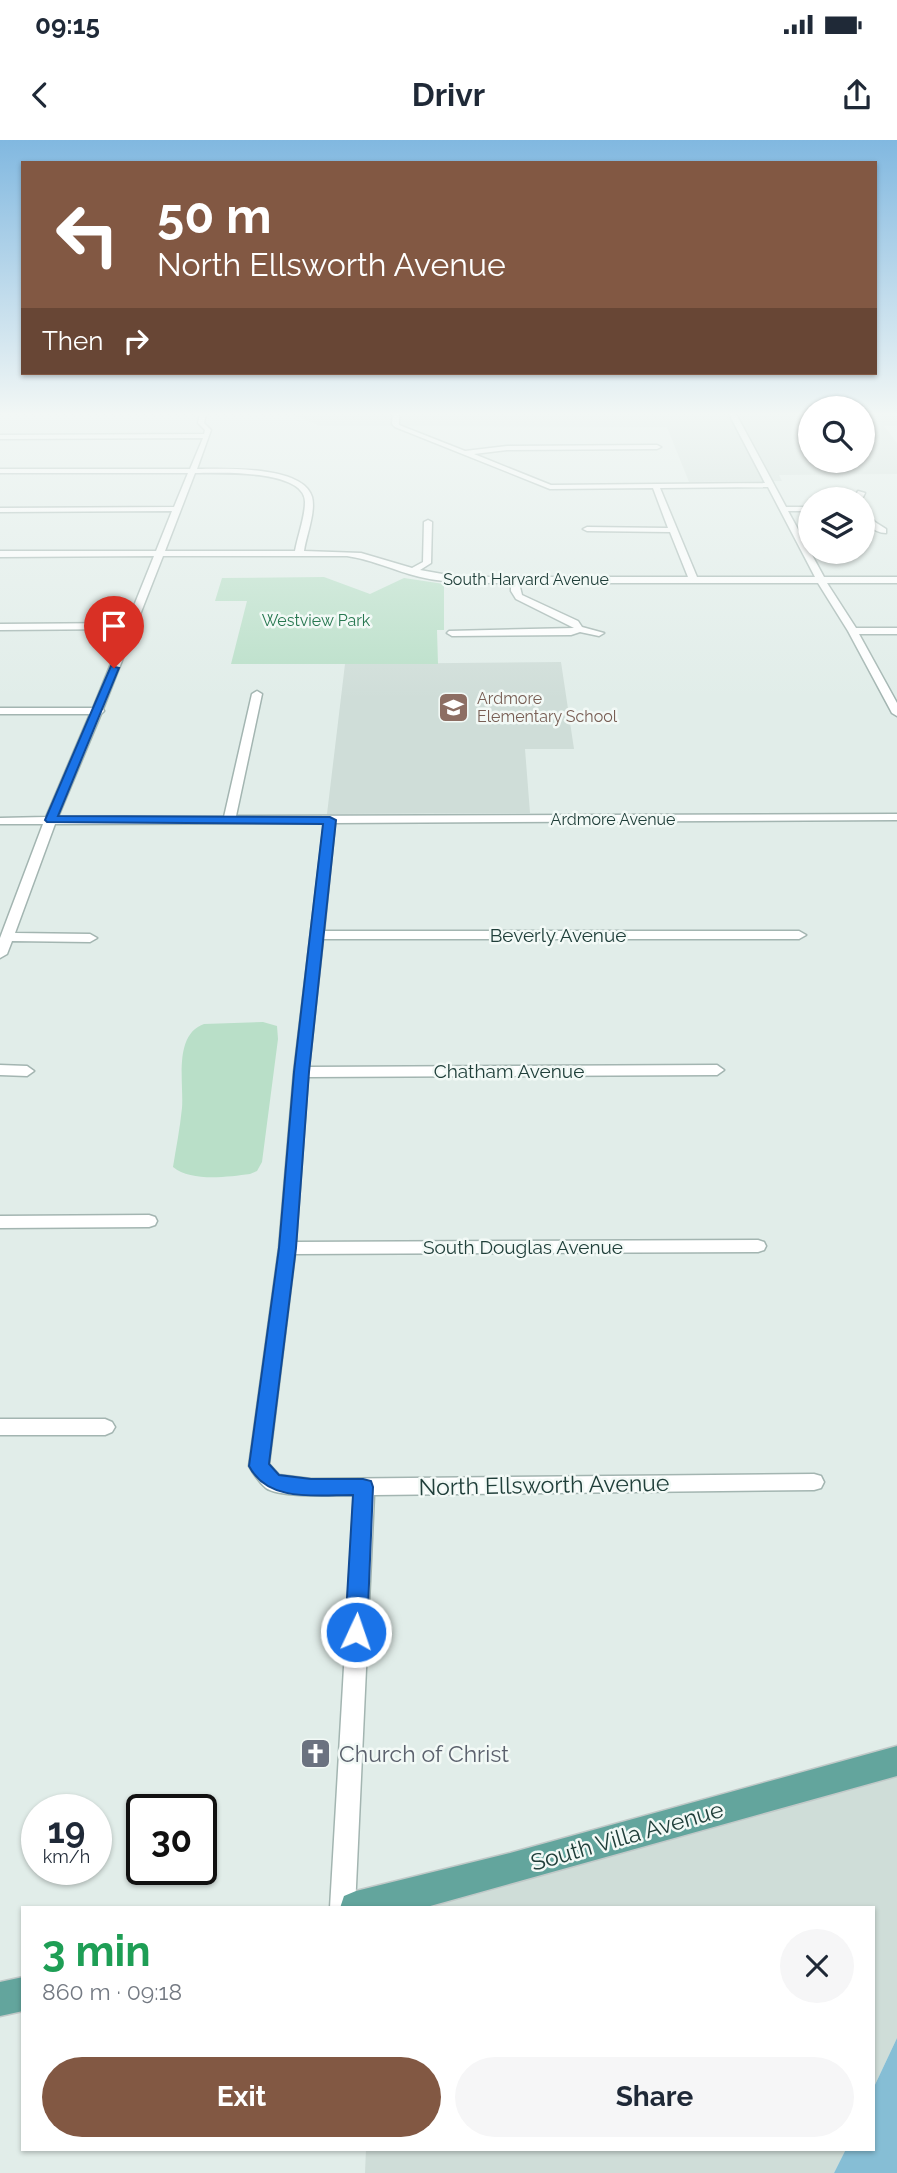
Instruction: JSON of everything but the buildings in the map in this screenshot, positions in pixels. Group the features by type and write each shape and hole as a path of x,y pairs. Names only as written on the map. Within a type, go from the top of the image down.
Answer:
{"main road":[{"name":"South Villa Avenue","path":"364,1906 510,1869 897,1761"},
{"path":"0,1999 21,1994"}],"street":[{"path":"0,510 178,509 99,711 51,820 0,954"},
{"path":"299,553 307,509"},
{"path":"664,509 693,579"},
{"path":"798,509 785,509 821,580 853,631 897,713"},
{"path":"411,572 427,563 428,522"},
{"path":"875,526 883,531"},
{"path":"587,529 671,530"},
{"name":"South Harvard Avenue","path":"0,554 357,554 411,572 447,579 897,580"},
{"path":"515,579 515,591 520,597 575,623 579,629"},
{"path":"0,627 130,626"},
{"path":"452,633 570,632 579,629 598,633"},
{"path":"853,631 897,631"},
{"path":"229,820 257,694"},
{"path":"0,711 99,711"},
{"name":"Ardmore Avenue","path":"51,820 897,817"},
{"path":"0,821 51,820"},
{"path":"287,1248 302,1072 330,820"},
{"name":"Beverly Avenue","path":"316,935 799,935"},
{"path":"7,937 90,939"},
{"path":"0,1070 27,1071"},
{"name":"Chatham Avenue","path":"302,1072 717,1070"},
{"path":"0,1222 149,1221"},
{"name":"South Douglas Avenue","path":"287,1248 758,1246"},
{"name":"North Ellsworth Avenue","path":"287,1248 259,1466 274,1483 311,1487 363,1487 814,1482"},
{"path":"0,1427 105,1427"},
{"path":"342,1906 363,1487"}],"shaded area":[{"name":"Ardmore Elementary School","path":"561,662 574,749 525,749 530,813 327,814 345,664"},
{"path":"897,1768 897,2038 875,2085 875,1906 384,1906"},
{"path":"366,2151 845,2151 834,2173 365,2173"}],"green space":[{"name":"Westview Park","path":"324,577 370,594 404,578 444,584 444,630 437,630 438,664 231,664 247,601 215,601 222,578"},
{"path":"263,1022 277,1026 278,1039 262,1162 257,1171 250,1174 199,1177 181,1172 173,1167 182,1108 182,1061 188,1038 204,1024"}],"water":[{"path":"897,2038 897,2173 834,2173 845,2151 875,2151 875,2085"}],"place":[{"name":"Ardmore Elementary School","path":"454,707"},
{"name":"Church of Christ","path":"316,1754"}],"route":[{"path":"114,668 99,711 51,820 330,820 302,1072 287,1248 259,1466 274,1483 311,1487 363,1487 356,1632"}]}
